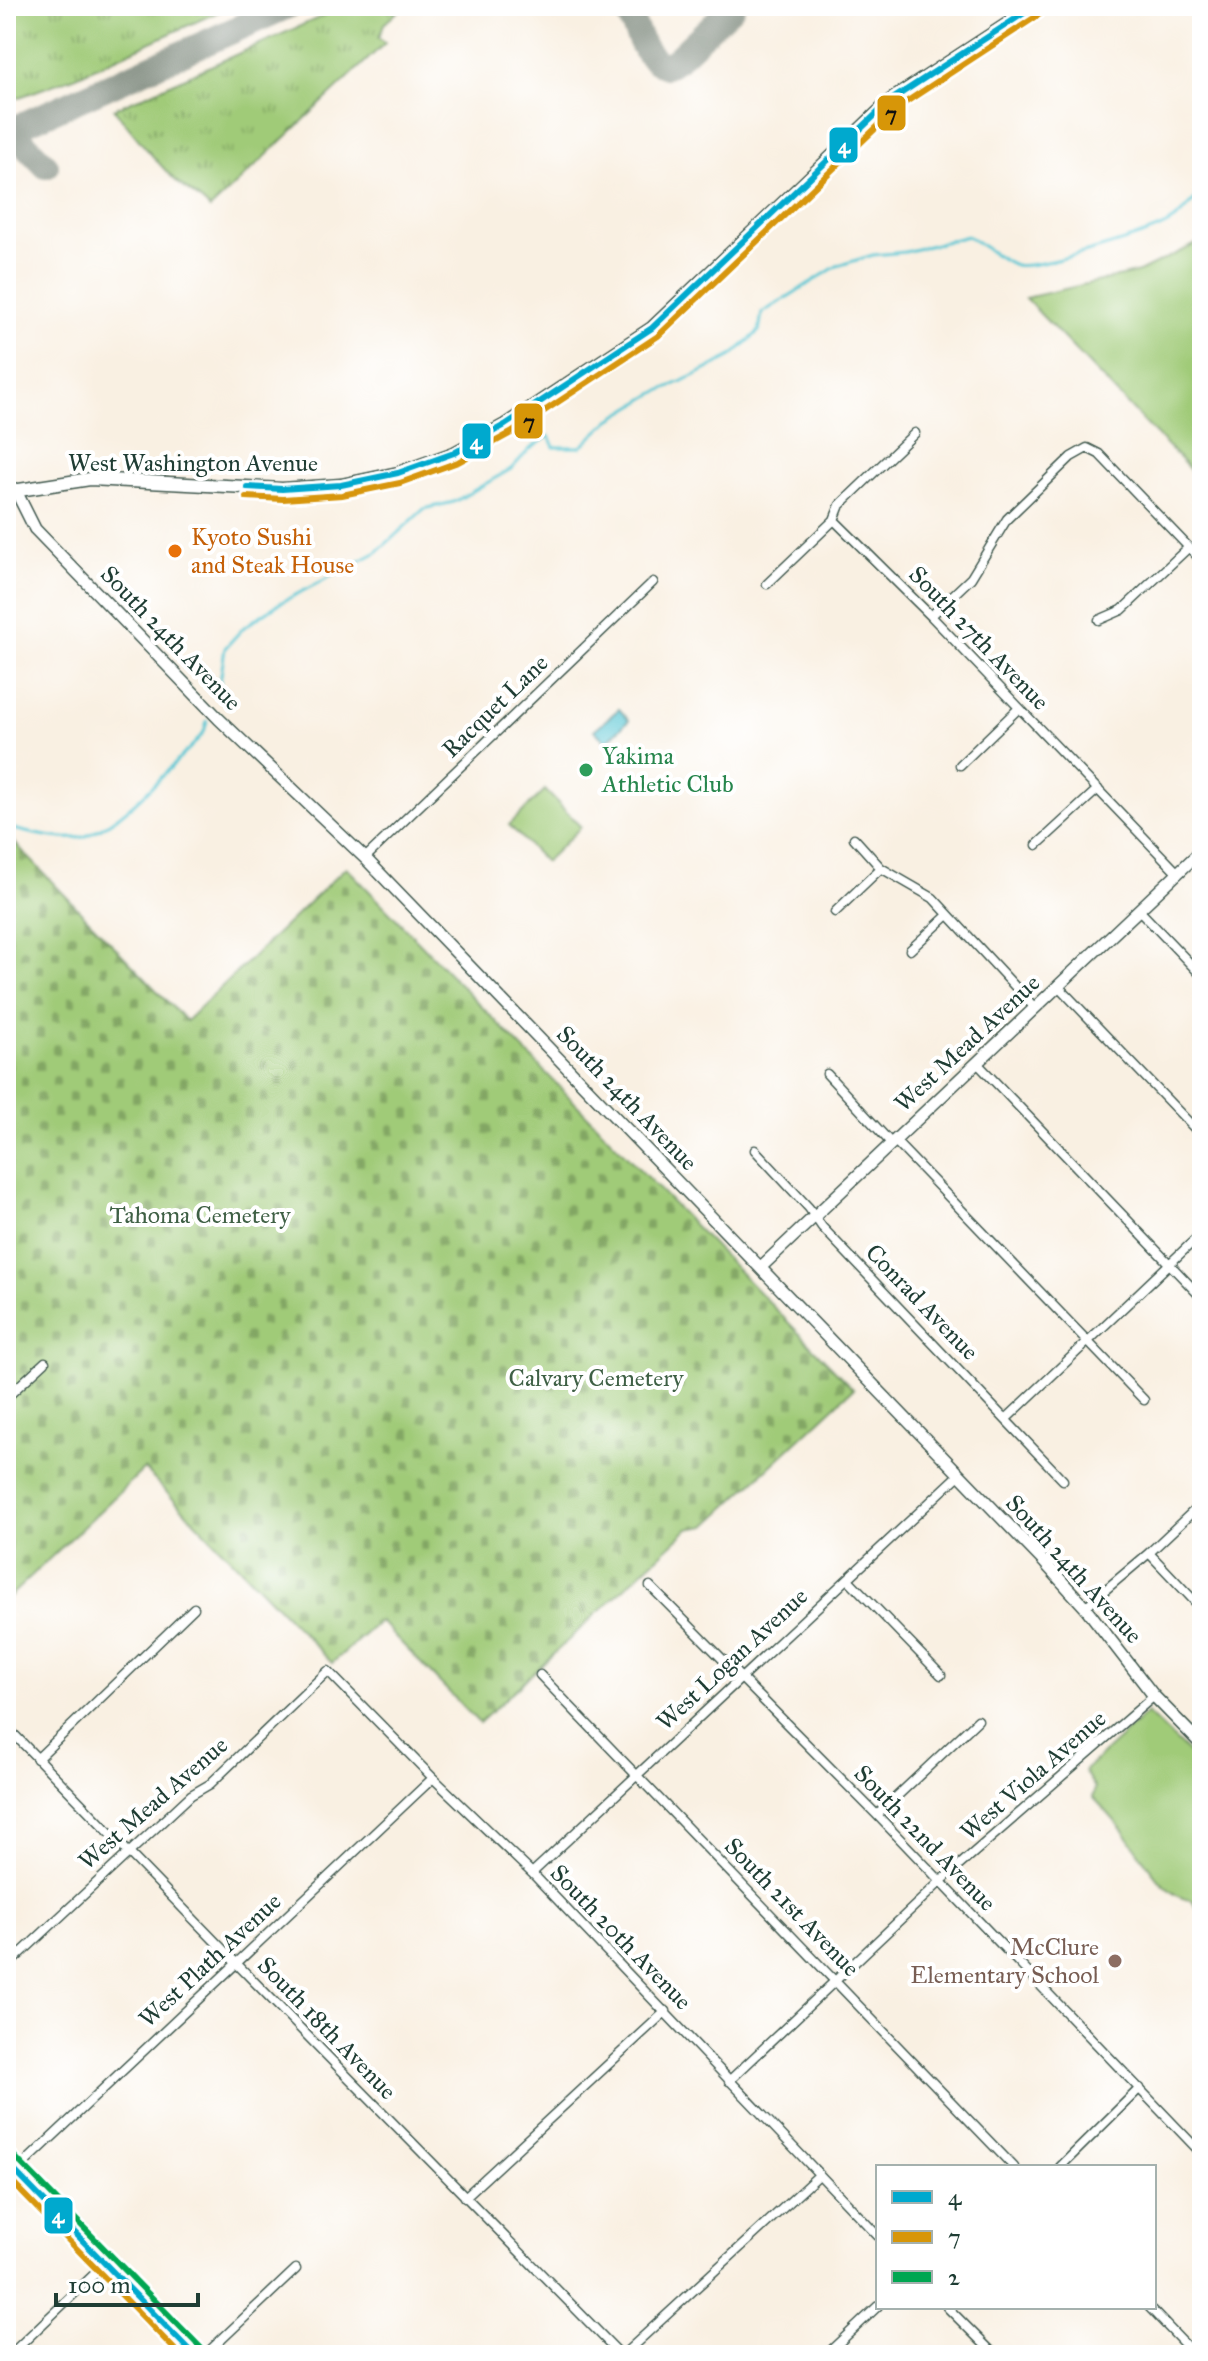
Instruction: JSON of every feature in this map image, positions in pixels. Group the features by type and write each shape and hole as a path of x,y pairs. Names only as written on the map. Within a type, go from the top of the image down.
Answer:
{"main road":[{"name":"West Washington Avenue","path":"11,490 90,479 282,489 341,485 398,473 454,453 505,425 652,328 891,100 1035,6"},
{"path":"10,2167 194,2355"}],"street":[{"path":"767,584 834,520 840,505 915,433"},
{"path":"931,616 971,578 1007,519 1071,457 1087,448 1099,454 1202,561"},
{"name":"South 24th Avenue","path":"11,490 35,529 219,719 365,858 1085,1607 1154,1696 1202,1745"},
{"name":"South 27th Avenue","path":"834,520 931,616 1178,873"},
{"path":"1099,620 1122,610 1188,548"},
{"name":"Racquet Lane","path":"365,858 653,582"},
{"path":"960,765 1019,708"},
{"path":"1037,845 1098,789"},
{"path":"854,838 881,868 933,898 1035,1008"},
{"name":"West Mead Avenue","path":"761,1267 1202,850"},
{"path":"835,912 881,868"},
{"path":"1139,910 1202,976"},
{"path":"910,950 948,915"},
{"path":"1059,987 1202,1136"},
{"path":"978,1064 1202,1298"},
{"path":"827,1074 1144,1400"},
{"name":"Conrad Avenue","path":"755,1150 1063,1480"},
{"path":"1006,1419 1202,1233"},
{"path":"6,1398 45,1362"},
{"name":"West Logan Avenue","path":"532,1873 959,1475"},
{"path":"1085,1607 1202,1503"},
{"path":"1149,1553 1202,1609"},
{"path":"848,1579 941,1675"},
{"name":"South 22nd Avenue","path":"650,1586 877,1815 1202,2154"},
{"path":"37,1759 194,1608"},
{"name":"West Mead Avenue","path":"6,1967 191,1795 210,1784 328,1671"},
{"name":"South 20th Avenue","path":"328,1671 532,1873 876,2234"},
{"name":"South 21st Avenue","path":"540,1675 1012,2165"},
{"name":"West Viola Avenue","path":"729,2081 940,1882 1154,1696"},
{"path":"877,1815 978,1720"},
{"name":"South 18th Avenue","path":"6,1726 622,2355"},
{"name":"West Plath Avenue","path":"10,2167 236,1963 433,1778"},
{"path":"465,2197 666,2011"},
{"path":"1062,2165 1140,2088"},
{"path":"622,2355 819,2175"},
{"path":"10,2355 105,2264"},
{"path":"205,2355 296,2269"},
{"path":"826,2355 876,2308"},
{"path":"949,2309 995,2355"},
{"path":"1151,2309 1195,2355"}],"green space":[{"path":"6,6 231,6 74,77 6,102"},
{"path":"345,6 404,6 384,24 379,37 385,43 210,209 168,173 114,109"},
{"path":"1202,241 1202,482 1025,298 1139,272"},
{"path":"545,790 581,827 545,862 509,825"},
{"name":"Tahoma Cemetery","path":"6,834 186,1021 346,867 853,1389 706,1526 688,1529 479,1723 380,1621 332,1663 144,1469 6,1600"},
{"path":"1147,1713 1202,1766 1202,1913 1193,1900 1173,1893 1155,1875 1093,1797 1095,1788 1084,1771"}],"water":[{"path":"619,709 629,720 606,742 594,730"}],"waterway":[{"path":"218,695 225,648 244,627 280,603 377,552 424,509 454,502 511,469 530,449 549,436 554,447 581,447 610,420 653,394 732,356 759,331 762,313 837,266 873,255 905,252 967,236 1015,265 1044,262 1115,244 1166,225 1202,191"},
{"path":"6,827 69,838 86,836 102,828 158,781 204,732 207,721"}],"taxiway":[{"path":"6,132 288,6"},
{"path":"625,6 645,49 666,66 732,7"},
{"path":"11,130 46,166"}],"transit line":[{"name":"4","path":"247,487 282,489 341,485 398,473 454,453 505,425 652,328 891,100 1035,6"},
{"name":"7","path":"246,497 283,499 342,495 400,483 458,462 511,433 658,336 897,108 1040,14"},
{"name":"2","path":"13,2155 201,2348"},
{"name":"4","path":"6,2162 194,2355"},
{"name":"7","path":"6,2176 180,2355"}],"place":[{"name":"Kyoto Sushi and Steak House","path":"175,551"},
{"name":"Yakima Athletic Club","path":"586,770"},
{"name":"McClure Elementary School","path":"1115,1961"}],"park label":[{"name":"Calvary Cemetery","path":"596,1378"}]}
